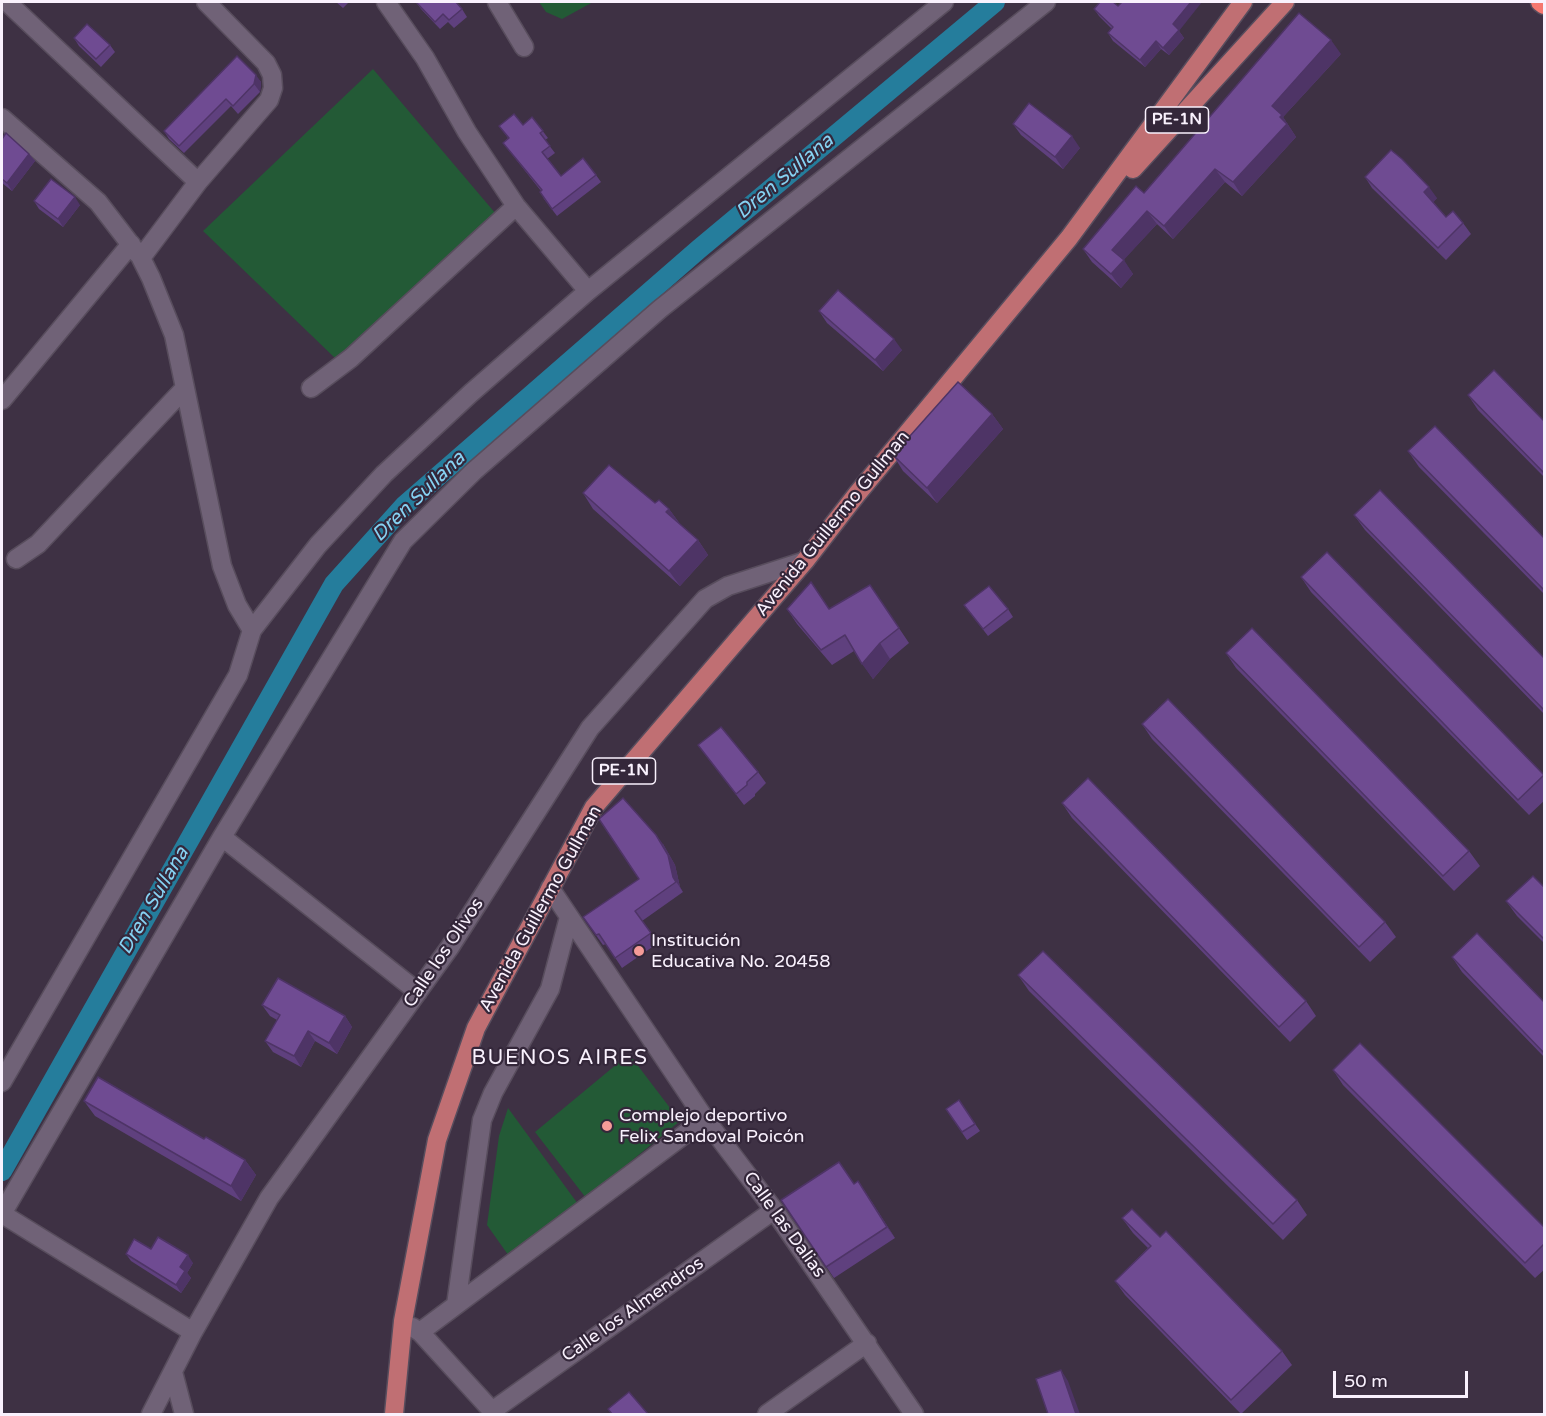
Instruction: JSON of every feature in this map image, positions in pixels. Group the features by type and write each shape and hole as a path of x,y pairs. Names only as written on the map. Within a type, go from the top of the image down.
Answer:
{"highway":[{"path":"1540,2 1545,5"}],"main road":[{"name":"Avenida Guillermo Gullman","path":"1069,238 1243,2"},
{"name":"Avenida Guillermo Gullman","path":"394,1414 403,1321 437,1140 476,1028 594,807 805,561 857,494 1069,238 1286,2"}],"street":[{"path":"2,400 269,100 273,88 272,75 266,63 206,2"},
{"path":"386,2 425,58 467,132 516,206 588,291"},
{"path":"496,2 524,47"},
{"path":"2,1082 238,675 252,630 318,545 384,474 471,393 588,291 944,2"},
{"path":"193,1332 2,1214 222,837 403,541 474,471 660,309 1046,2"},
{"path":"12,3 198,182"},
{"path":"2,118 98,202 136,251 171,325 222,566 237,605 252,630"},
{"path":"311,388 351,358 516,206"},
{"path":"16,559 38,544 184,389"},
{"name":"Calle los Olivos","path":"151,1414 193,1332 269,1198 450,947 590,728 705,599 728,586 805,561"},
{"path":"222,837 418,992"},
{"name":"Calle las Dalias","path":"550,888 705,1119 774,1210 914,1414"},
{"path":"456,1305 482,1120 493,1093 550,989 569,917"},
{"path":"420,1332 705,1119"},
{"name":"Calle los Almendros","path":"493,1412 774,1210"},
{"path":"403,1321 420,1332 493,1412"},
{"path":"767,1414 867,1343"},
{"path":"173,1372 184,1414"}],"green space":[{"path":"539,2 593,2 562,19 546,12"},
{"path":"373,69 496,214 336,359 203,231"},
{"name":"Complejo deportivo Felix Sandoval Poicón","path":"629,1054 680,1121 586,1198 535,1132"},
{"path":"508,1108 578,1204 511,1259 487,1225 499,1136"}],"building":[{"path":"416,2 456,2 462,9 449,20 443,14 435,22"},
{"path":"1100,2 1113,2 1118,6 1122,2 1191,2 1173,24 1179,30 1163,48 1156,41 1140,60 1108,33 1113,27 1094,9"},
{"path":"1299,13 1331,40 1272,106 1282,115 1280,117 1287,124 1233,182 1215,169 1164,226 1147,211 1112,250 1124,260 1111,274 1083,249 1136,186 1144,193"},
{"path":"87,24 110,45 96,59 74,38"},
{"path":"237,56 256,75 254,84 233,106 226,99 179,146 164,131"},
{"path":"1029,103 1072,136 1055,157 1013,124"},
{"path":"514,114 523,125 532,117 543,131 540,133 550,146 542,152 561,176 583,158 596,175 552,209 540,192 542,190 503,143 509,138 499,126"},
{"path":"6,133 29,154 7,183 2,179 2,139"},
{"path":"1391,150 1429,187 1424,192 1446,217 1453,211 1463,223 1438,248 1365,177"},
{"path":"51,179 75,197 58,219 34,201"},
{"path":"838,290 894,339 875,360 819,311"},
{"path":"1494,370 1545,422 1545,474 1468,395"},
{"path":"958,382 992,414 927,488 893,455"},
{"path":"1435,426 1545,539 1545,591 1408,451"},
{"path":"609,465 655,503 659,500 669,509 666,512 698,540 669,571 583,493"},
{"path":"1380,490 1545,659 1545,711 1354,515"},
{"path":"1327,552 1544,775 1518,800 1301,577"},
{"path":"811,582 829,609 870,585 899,628 880,643 862,664 845,635 821,650 787,609"},
{"path":"989,586 1008,609 983,629 964,605"},
{"path":"1252,628 1469,851 1443,876 1226,653"},
{"path":"1168,699 1385,922 1359,947 1142,724"},
{"path":"721,727 758,772 736,794 698,745"},
{"path":"1088,778 1306,1001 1279,1027 1062,803"},
{"path":"623,798 656,835 668,855 676,882 635,911 651,933 615,958 599,934 596,935 583,917 639,879 599,819"},
{"path":"1533,876 1545,888 1545,940 1506,901"},
{"path":"1477,933 1545,1003 1545,1054 1452,957"},
{"path":"1043,951 1297,1200 1273,1224 1018,975"},
{"path":"278,978 345,1016 329,1043 308,1031 294,1056 265,1041 280,1015 262,1005"},
{"path":"1360,1043 1545,1228 1545,1243 1525,1263 1333,1070"},
{"path":"98,1077 204,1139 206,1137 245,1160 231,1186 84,1101"},
{"path":"959,1100 975,1124 962,1132 946,1109"},
{"path":"839,1162 854,1184 858,1181 887,1227 826,1267 781,1200"},
{"path":"1132,1209 1160,1237 1166,1231 1282,1351 1231,1400 1115,1281 1151,1246 1122,1218"},
{"path":"158,1237 188,1255 180,1267 185,1271 176,1285 126,1254 134,1239 151,1249"},
{"path":"1061,1370 1076,1414 1048,1414 1036,1379"},
{"path":"629,1392 648,1414 612,1414 608,1409"}],"waterway":[{"name":"Dren Sullana","path":"2,1171 334,584 405,505 699,249 995,2"}],"place":[{"name":"Institución Educativa No. 20458","path":"639,951"},
{"name":"Complejo deportivo Felix Sandoval Poicón","path":"607,1126"}],"district":[{"name":"BUENOS AIRES","path":"560,1058"}]}
